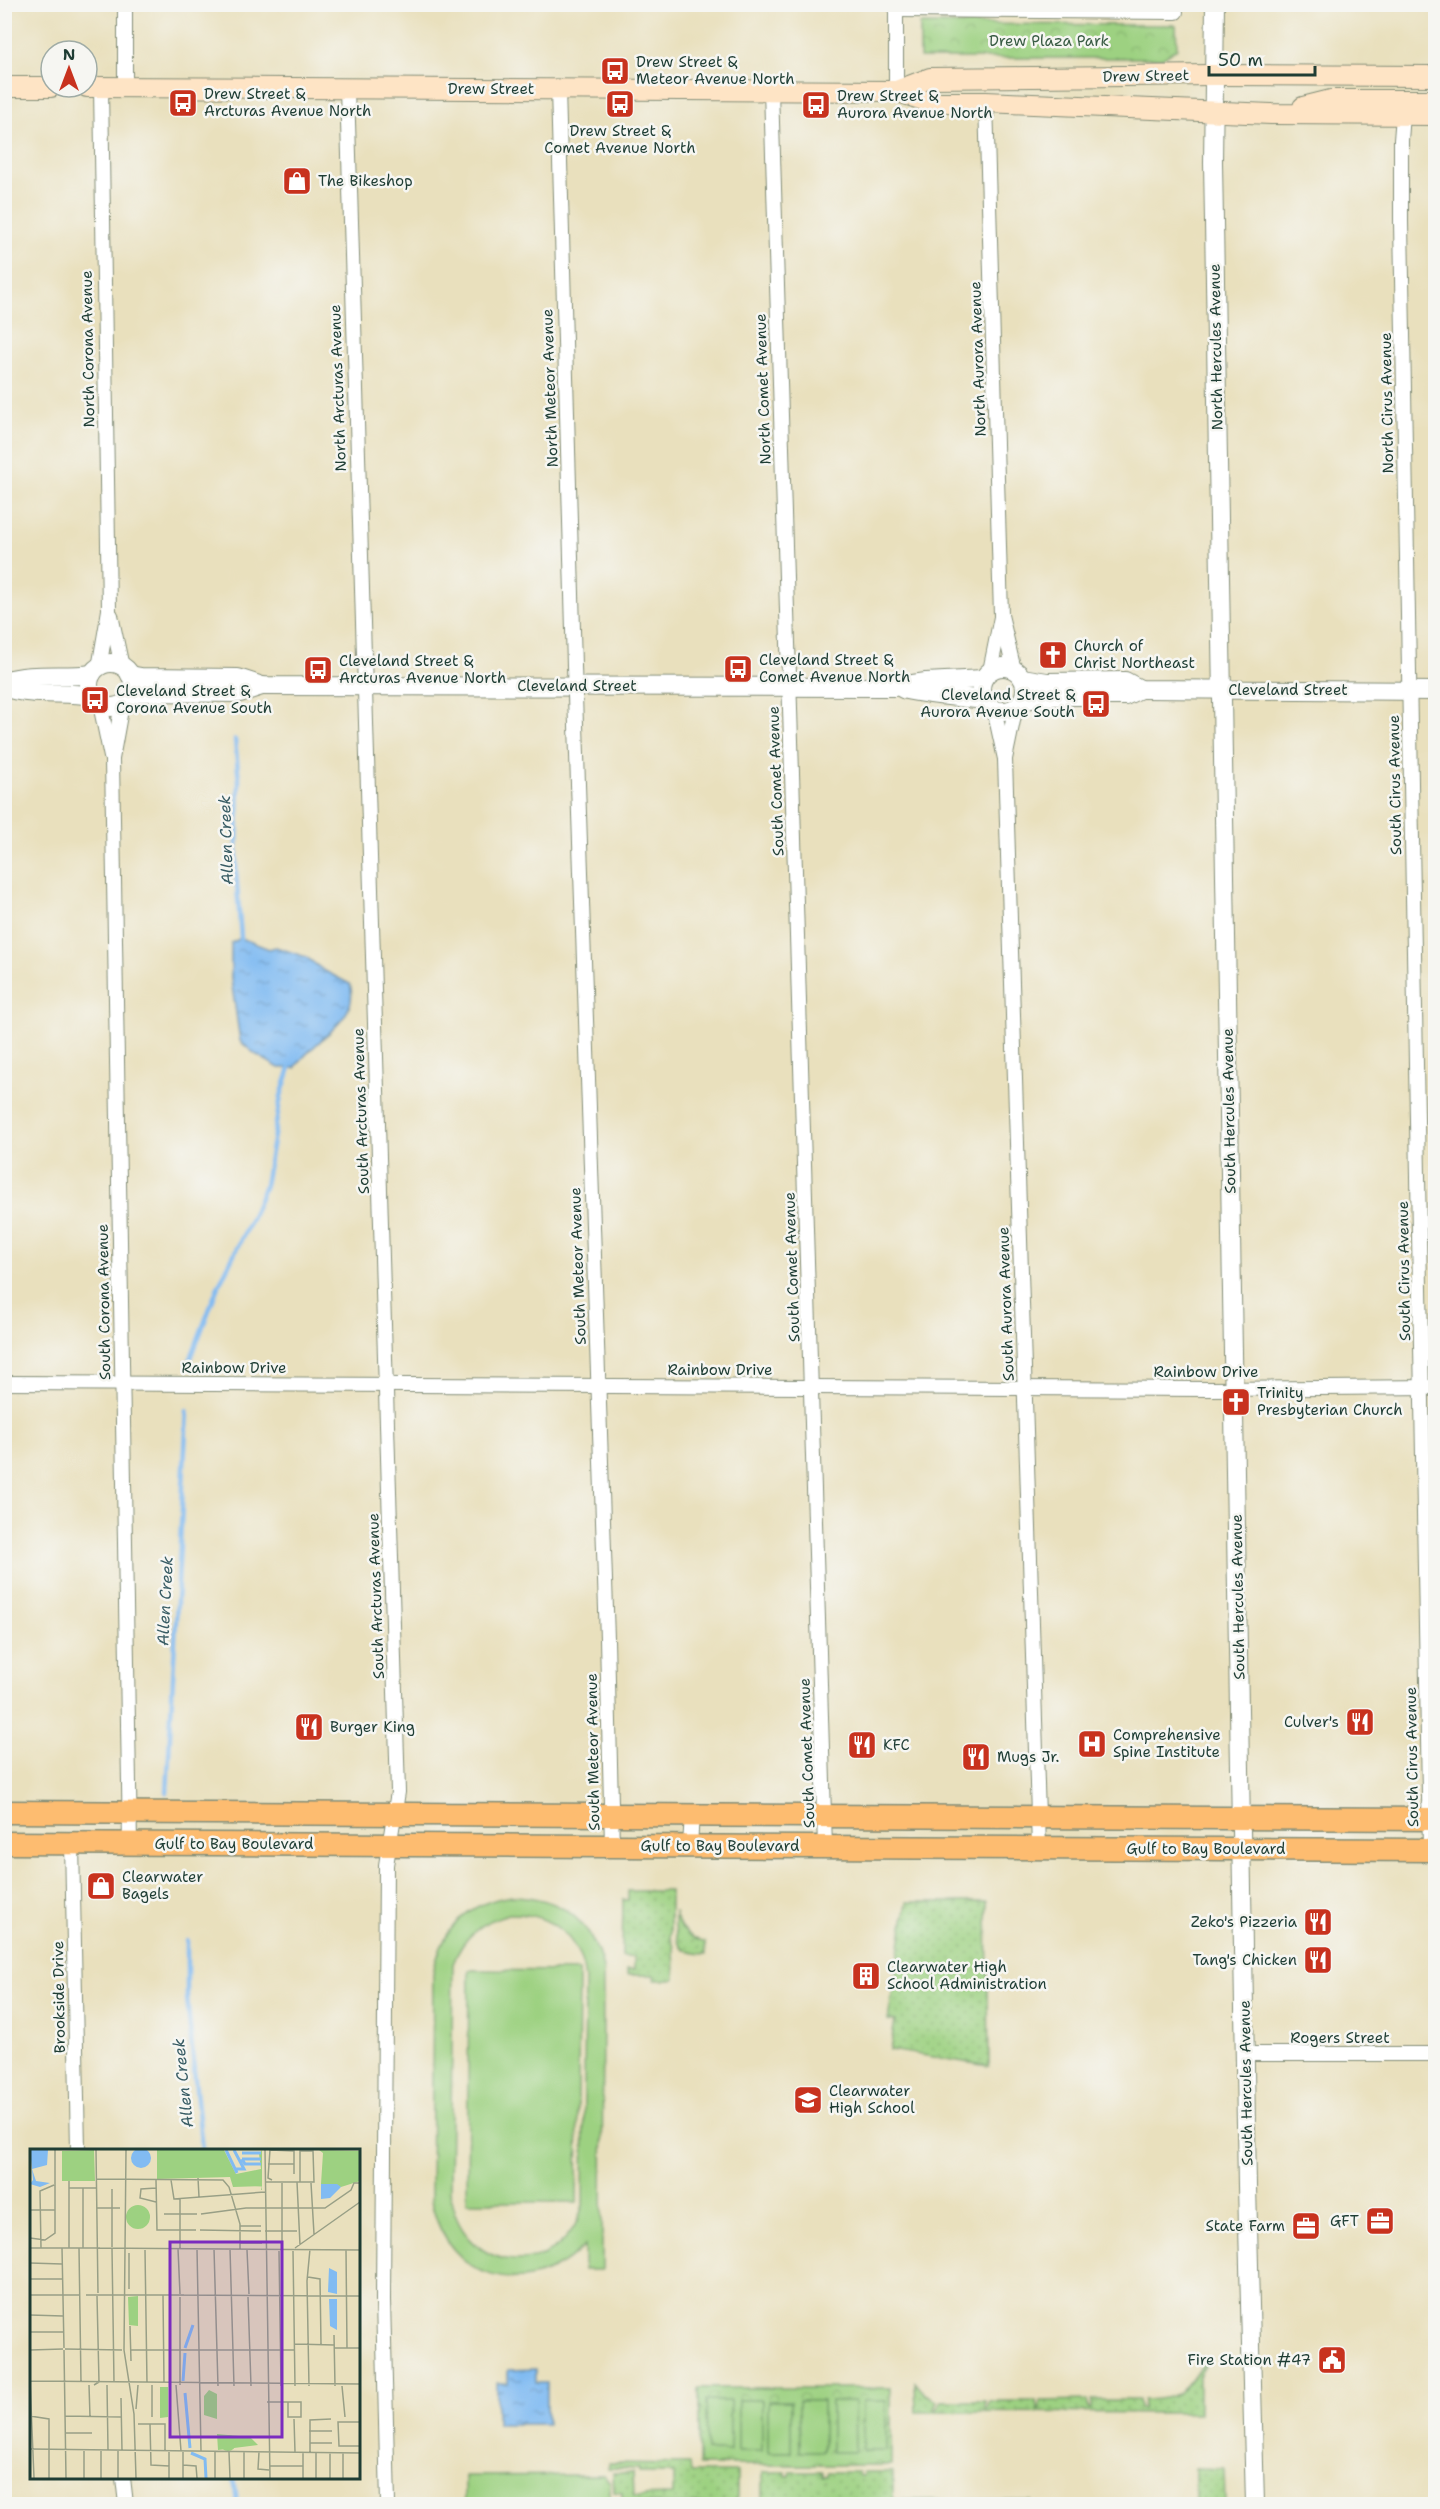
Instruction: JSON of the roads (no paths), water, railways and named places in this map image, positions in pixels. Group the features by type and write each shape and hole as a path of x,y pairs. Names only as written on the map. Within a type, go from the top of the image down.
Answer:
{"main road":[{"name":"Drew Street","path":"896,91 930,78 1214,75 1436,76"},
{"path":"4,87 39,87"},
{"name":"Drew Street","path":"99,87 896,91 929,102 986,102 1271,114 1407,107 1436,100"},
{"path":"1407,107 1417,94 1436,88"},
{"name":"Drew Street","path":"1407,107 1436,115"},
{"name":"Gulf to Bay Boulevard","path":"4,1812 1432,1819"},
{"name":"Gulf to Bay Boulevard","path":"4,1843 1432,1850"}],"street":[{"path":"125,4 125,87"},
{"name":"North Hercules Avenue","path":"1215,4 1213,112 1222,690"},
{"path":"896,91 896,7 1176,12"},
{"name":"North Arcturas Avenue","path":"346,88 363,687"},
{"name":"North Meteor Avenue","path":"558,89 574,685"},
{"name":"North Comet Avenue","path":"771,90 789,687"},
{"name":"North Corona Avenue","path":"94,99 109,610 126,671"},
{"name":"North Aurora Avenue","path":"986,102 1001,615 1018,674"},
{"name":"North Cirus Avenue","path":"1407,107 1401,140 1401,222 1409,691"},
{"name":"North Corona Avenue","path":"95,671 109,610"},
{"name":"North Aurora Avenue","path":"986,675 1001,615"},
{"path":"4,681 16,677 70,678 110,664 126,671 133,689 126,700 111,707 72,692 16,691 4,687"},
{"path":"1003,666 1018,674 1025,689 1019,704 1009,710 989,705 981,687 986,675 1003,666"},
{"path":"95,671 89,685 96,700"},
{"name":"Cleveland Street","path":"126,671 141,677 238,678 262,686 363,687 574,685 893,687 986,675"},
{"name":"Cleveland Street","path":"1018,674 1047,682 1125,681 1140,689"},
{"name":"South Meteor Avenue","path":"574,685 599,1386 612,1846"},
{"name":"Cleveland Street","path":"126,700 143,692 240,693 262,686"},
{"name":"South Arcturas Avenue","path":"363,687 398,1792 386,1865 383,2300 388,2505"},
{"name":"South Comet Avenue","path":"789,687 813,1386 825,1846"},
{"name":"Cleveland Street","path":"893,687 928,695 957,696 989,705"},
{"name":"Cleveland Street","path":"1019,704 1047,696 1125,696 1140,689 1436,691"},
{"name":"South Hercules Avenue","path":"1222,690 1255,2505"},
{"name":"South Cirus Avenue","path":"1409,691 1429,1387 1432,1850"},
{"name":"South Corona Avenue","path":"96,700 112,759 130,1844"},
{"name":"South Corona Avenue","path":"112,759 126,700"},
{"name":"South Aurora Avenue","path":"1005,759 1019,704"},
{"name":"South Aurora Avenue","path":"989,705 1005,759 1040,1848"},
{"name":"Rainbow Drive","path":"4,1383 1234,1389 1429,1387"},
{"path":"690,1845 692,1815"},
{"name":"Brookside Drive","path":"72,1843 78,2149"},
{"name":"Rogers Street","path":"1245,2054 1436,2054"},
{"path":"123,2479 126,2505"}],"water":[{"path":"241,938 269,949 276,947 306,957 323,970 350,984 352,997 349,1009 295,1068 279,1068 255,1054 240,1041 231,979 231,943"},
{"path":"536,2369 536,2383 547,2383 547,2424 497,2424 497,2383 508,2383 508,2370"}],"waterway":[{"name":"Allen Creek","path":"235,740 239,781 236,872 241,938"},
{"name":"Allen Creek","path":"188,1366 217,1289 265,1185 281,1096 290,1068"},
{"name":"Allen Creek","path":"167,1793 187,1410"},
{"name":"Allen Creek","path":"187,1941 187,1998 202,2149"},
{"name":"Allen Creek","path":"234,2479 237,2504"}],"place":[{"name":"Drew Street & Meteor Avenue North","path":"615,71"},
{"name":"Drew Street & Arcturas Avenue North","path":"183,103"},
{"name":"Drew Street & Comet Avenue North","path":"620,104"},
{"name":"Drew Street & Aurora Avenue North","path":"816,105"},
{"name":"The Bikeshop","path":"297,181"},
{"name":"Church of Christ Northeast","path":"1053,655"},
{"name":"Cleveland Street & Comet Avenue North","path":"738,669"},
{"name":"Cleveland Street & Arcturas Avenue North","path":"318,670"},
{"name":"Cleveland Street & Corona Avenue South","path":"95,700"},
{"name":"Cleveland Street & Aurora Avenue South","path":"1096,704"},
{"name":"Trinity Presbyterian Church","path":"1236,1402"},
{"name":"Culver's","path":"1360,1722"},
{"name":"Burger King","path":"309,1727"},
{"name":"Comprehensive Spine Institute","path":"1092,1744"},
{"name":"KFC","path":"862,1745"},
{"name":"Mugs Jr.","path":"976,1757"},
{"name":"Clearwater Bagels","path":"101,1886"},
{"name":"Zeko's Pizzeria","path":"1318,1922"},
{"name":"Tang's Chicken","path":"1318,1960"},
{"name":"Clearwater High School Administration","path":"866,1976"},
{"name":"Clearwater High School","path":"808,2100"},
{"name":"GFT","path":"1380,2221"},
{"name":"State Farm","path":"1306,2226"},
{"name":"Fire Station #47","path":"1332,2360"}],"park label":[{"name":"Drew Plaza Park","path":"1049,41"}]}
